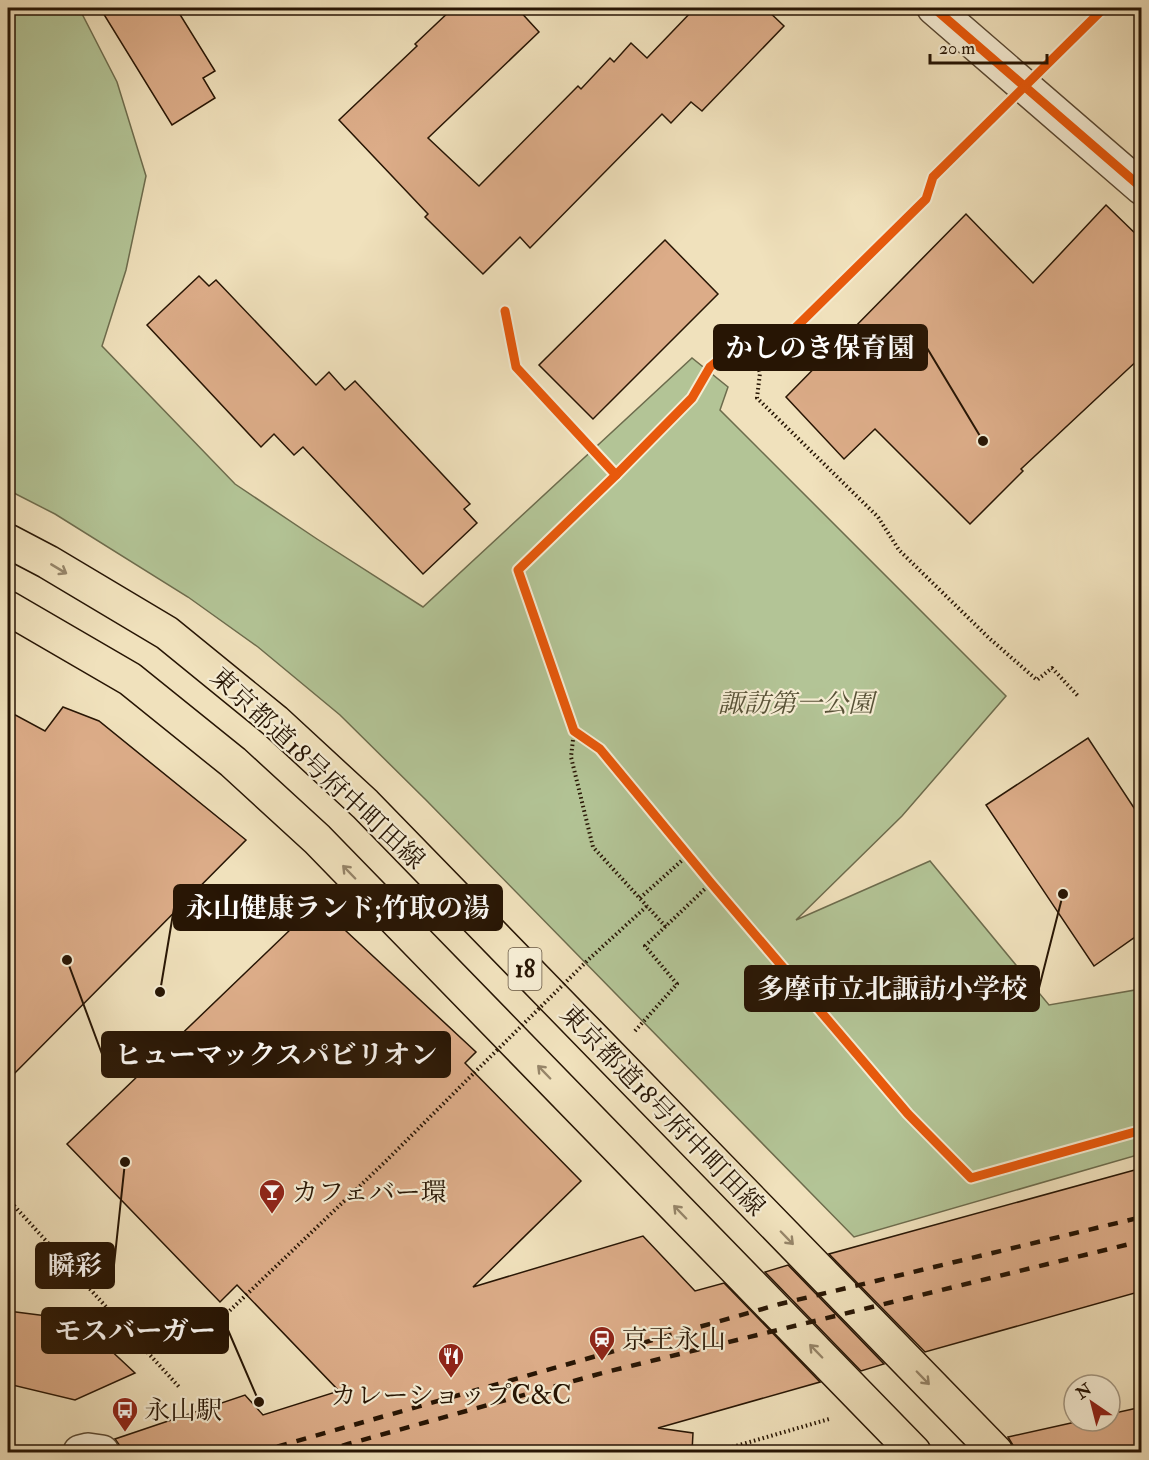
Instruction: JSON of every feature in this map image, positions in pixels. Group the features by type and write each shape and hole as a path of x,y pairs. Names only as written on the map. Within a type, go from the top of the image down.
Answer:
{"main road":[{"name":"東京都道18号府中町田線","path":"8,541 48,562 167,633 274,721 357,797 996,1452"},
{"name":"東京都道18号府中町田線","path":"8,608 130,679 233,762 317,839 914,1452"}],"street":[{"path":"934,8 1142,188"},
{"path":"80,1452 88,1450 102,1452"}],"path":[{"path":"666,927 593,847 571,758 574,731 518,570 692,398 710,367 730,351 745,348 754,353 769,350 784,339 926,199 933,177 1104,8"},
{"path":"505,311 516,367 616,475"},
{"path":"754,353 760,373 757,399 878,516 899,550 989,638 1037,680 1052,668 1079,697"},
{"path":"574,731 600,749 687,855 908,1114 971,1178 1142,1130"},
{"path":"640,898 687,855"},
{"path":"633,1034 677,984 645,946 711,883"},
{"path":"220,1320 380,1167 589,959 647,906"},
{"path":"8,1199 180,1388"},
{"path":"715,1452 839,1416"}],"green space":[{"name":"諏訪第一公園","path":"8,8 79,8 117,82 146,176 126,270 102,346 235,484 423,607 692,358 728,387 720,410 1006,696 902,816 796,920 930,861 1049,1005 1141,989 1141,1154 854,1237 340,715 258,647 188,597 55,514 8,490"}],"building":[{"path":"100,8 176,8 215,71 203,78 215,98 172,125"},
{"path":"453,8 517,8 539,32 428,138 479,186 578,86 581,89 610,58 614,62 631,43 647,58 695,8 765,8 784,26 702,111 691,102 671,123 662,114 530,248 520,237 483,274 425,217 428,214 339,120 417,46 415,44"},
{"path":"1106,205 1142,240 1142,356 1021,469 1023,471 970,524 875,429 844,459 786,397 966,214 1033,283"},
{"path":"665,240 718,294 593,419 539,365"},
{"path":"199,276 209,286 216,280 316,385 329,372 345,390 355,381 470,504 464,509 477,523 423,574 303,447 294,455 274,434 261,447 147,325"},
{"path":"63,707 99,721 246,840 8,1080 8,711 45,731"},
{"path":"1088,738 1142,820 1142,932 1094,966 986,805"},
{"path":"317,904 476,1052 465,1063 581,1181 473,1287 643,1236 695,1291 724,1283 820,1382 658,1428 693,1433 692,1452 120,1452 120,1446 115,1439 245,1395 263,1415 339,1391 237,1285 220,1302 67,1144"},
{"path":"1142,1168 1142,1291 925,1352 829,1254"},
{"path":"788,1265 884,1364 861,1371 765,1272"},
{"path":"8,1311 55,1317 91,1332 135,1373 75,1400 8,1384"},
{"path":"1142,1407 1142,1452 1014,1452 1014,1447 1008,1437 1062,1425 1062,1433 1122,1433 1122,1411"}],"railway":[{"path":"258,1452 780,1304 1142,1217"},
{"path":"323,1452 606,1372 1142,1241"}],"cycle path":[{"path":"934,8 1142,188"},
{"path":"1104,8 933,177 926,199 784,339 769,350 754,353 745,348 730,351 710,367 692,398 518,570 574,731 600,749 908,1114 971,1178 1142,1130"},
{"path":"505,311 516,367 616,475"}],"place":[{"name":"かしのき保育園","path":"983,441"},
{"name":"多摩市立北諏訪小学校","path":"1063,894"},
{"name":"ヒューマックスパビリオン","path":"67,960"},
{"name":"永山健康ランド;竹取の湯","path":"160,992"},
{"name":"瞬彩","path":"125,1162"},
{"name":"カフェバー環","path":"272,1215"},
{"name":"京王永山","path":"602,1362"},
{"name":"カレーショップC&C","path":"451,1379"},
{"name":"モスバーガー","path":"259,1402"},
{"name":"永山駅","path":"125,1433"}]}
